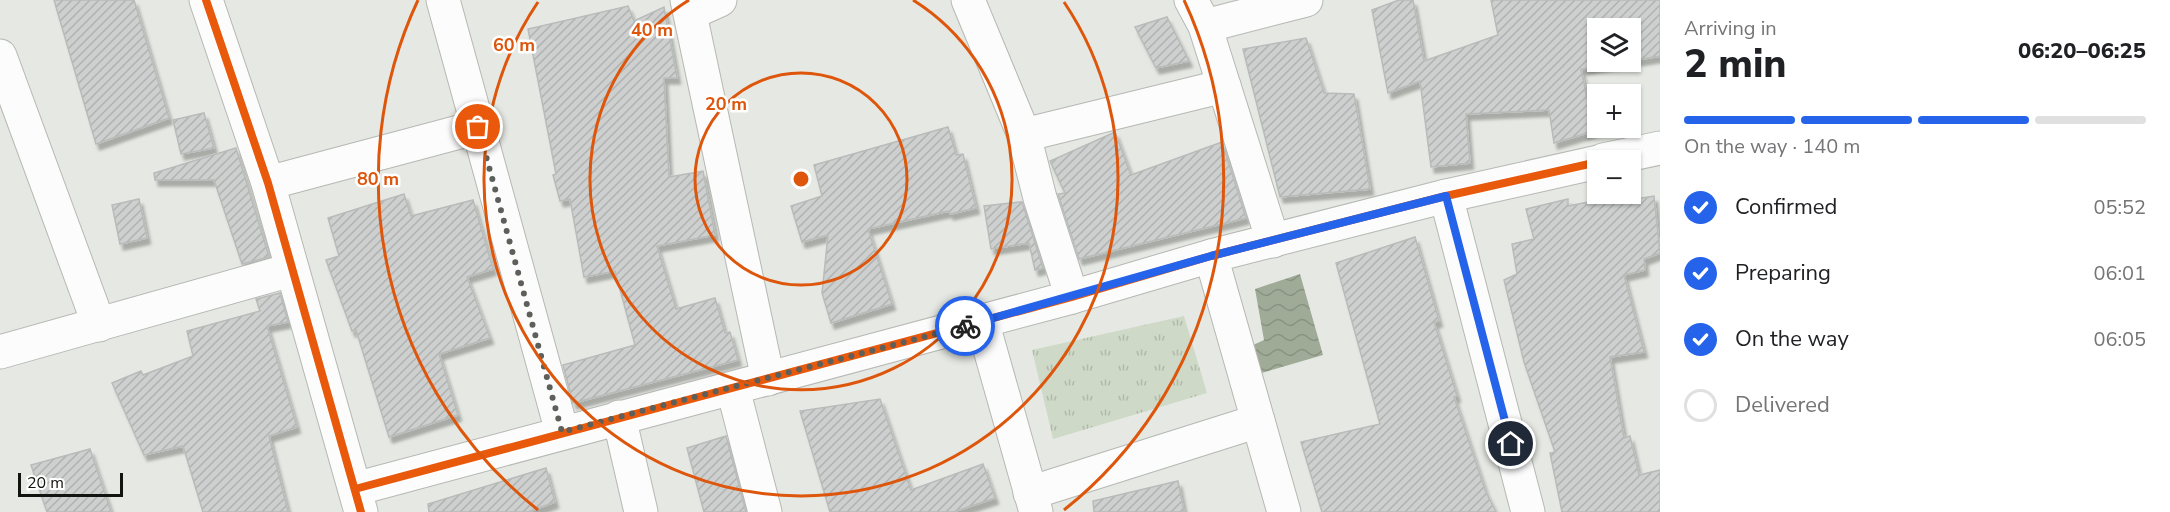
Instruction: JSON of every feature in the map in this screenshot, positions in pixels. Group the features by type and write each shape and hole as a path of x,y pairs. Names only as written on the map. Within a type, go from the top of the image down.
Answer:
{"street":[{"path":"206,0 268,183 358,500 562,432 733,389 1072,297 1211,256 1446,196 1587,164"},
{"path":"443,0 562,432"},
{"path":"720,0 689,7 768,379"},
{"path":"968,0 1024,135 1040,198 1072,297"},
{"path":"1273,241 1224,86 1198,13 1306,0"},
{"path":"0,56 99,325"},
{"path":"1024,135 1224,86"},
{"path":"268,183 478,127"},
{"path":"1641,152 1660,148"},
{"path":"1446,196 1528,512"},
{"path":"1211,256 1284,512"},
{"path":"0,352 291,270"},
{"path":"982,321 1033,502 1258,421"},
{"path":"733,389 765,512"},
{"path":"619,417 641,512"}],"green space":[{"path":"1184,316 1207,393 1053,439 1032,350"}],"water":[{"path":"1300,274 1323,355 1258,374 1251,346 1264,340 1255,289"}],"building":[{"path":"54,0 134,0 169,118 96,144"},
{"path":"1399,0 1413,0 1424,61 1498,35 1491,0 1660,0 1660,56 1641,59 1641,18 1587,18 1587,68 1581,69 1587,98 1587,133 1554,143 1549,110 1466,114 1470,163 1431,167 1420,81 1388,93 1372,10"},
{"path":"628,6 634,21 664,7 677,78 664,78 669,177 703,171 715,235 657,246 676,309 715,298 725,333 730,332 738,360 573,403 563,365 635,345 615,271 584,277 570,199 560,201 553,175 556,174 528,29"},
{"path":"1167,17 1189,61 1156,68 1135,27"},
{"path":"1306,38 1324,93 1354,94 1370,189 1280,197 1243,49"},
{"path":"204,113 214,148 181,154 173,120"},
{"path":"948,127 956,155 963,154 976,208 950,214 949,211 868,229 892,304 831,323 822,293 828,235 802,242 791,206 822,196 814,165"},
{"path":"1115,132 1131,175 1222,142 1246,218 1079,259 1058,194 1065,193 1050,161"},
{"path":"236,148 269,257 242,264 214,180 155,180 154,173"},
{"path":"404,194 411,216 473,200 493,269 467,277 490,338 439,354 458,415 389,437 356,330 352,331 326,260 339,256 328,218"},
{"path":"1654,196 1660,253 1644,259 1645,270 1624,275 1644,352 1610,357 1624,438 1630,436 1639,475 1660,470 1660,512 1562,512 1550,453 1555,452 1524,362 1504,280 1517,274 1512,244 1534,239 1526,209 1568,199 1568,206 1587,202 1641,204 1641,198"},
{"path":"139,199 147,238 120,244 112,205"},
{"path":"1022,202 1043,268 1035,270 1029,243 991,249 984,206"},
{"path":"1415,237 1439,321 1434,322 1457,396 1454,397 1485,490 1496,512 1322,512 1301,442 1380,424 1336,263"},
{"path":"280,293 288,322 267,326 297,427 269,436 288,512 203,512 183,446 144,455 112,383 141,371 143,375 193,356 187,331 260,311 256,299"},
{"path":"880,399 911,490 983,464 995,498 953,512 830,512 800,411"},
{"path":"726,436 746,512 704,512 687,448"},
{"path":"90,449 111,512 47,512 31,465"},
{"path":"546,468 555,502 528,512 429,512 428,504"},
{"path":"1178,481 1184,512 1094,512 1093,501"}],"cycle path":[{"path":"206,0 268,183 361,512"},
{"path":"355,489 1072,297 1211,256 1446,196 1587,164"}],"way so far":[{"path":"478,127 562,432 733,389 965,326"}],"route":[{"path":"965,326 1211,256 1446,196 1511,444"}]}
